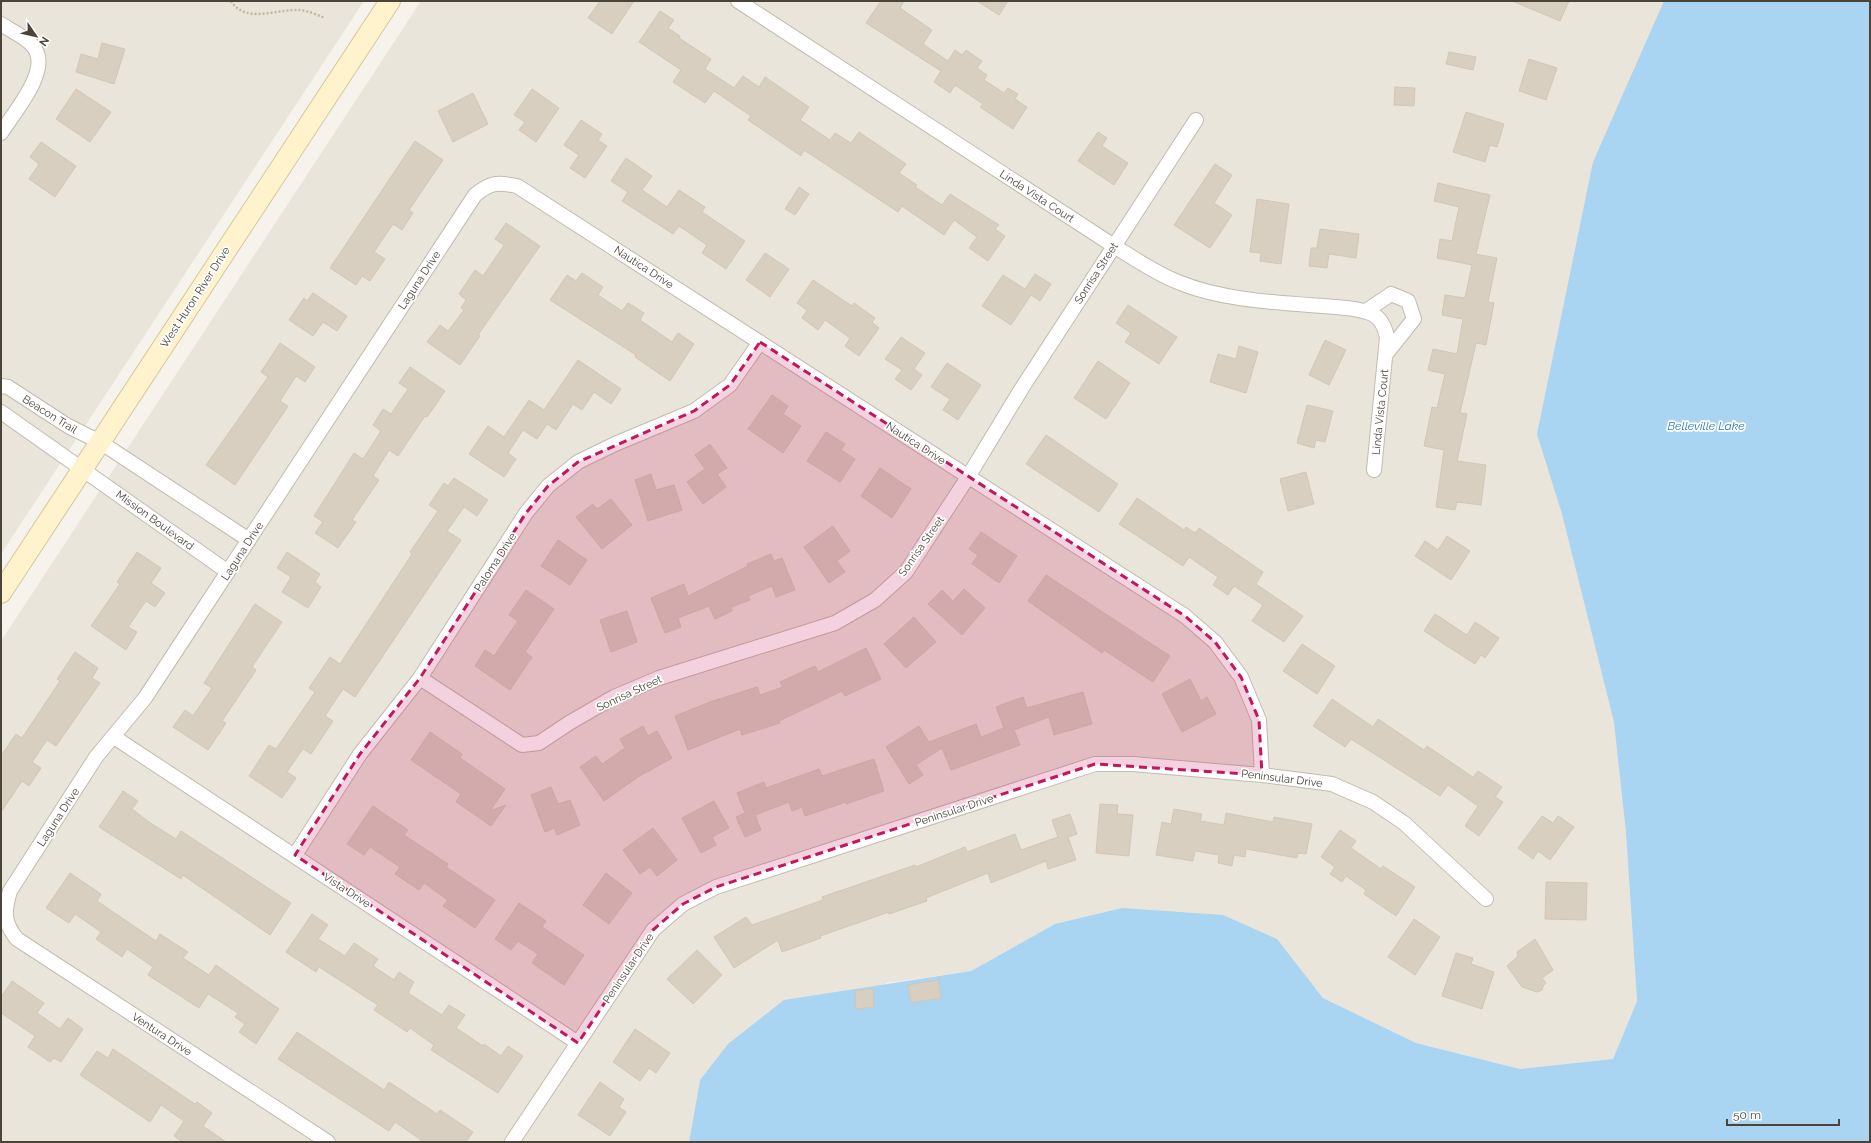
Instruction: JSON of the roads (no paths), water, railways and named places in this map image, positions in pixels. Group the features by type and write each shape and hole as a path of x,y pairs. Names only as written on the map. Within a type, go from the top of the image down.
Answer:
{"main road":[{"name":"West Huron River Drive","path":"1,593 390,1"}],"street":[{"name":"Linda Vista Court","path":"738,1 1114,246 1161,274 1203,291 1231,297 1366,311 1376,316 1385,329 1387,337 1374,470"},
{"path":"1,24 29,42 37,53 38,68 34,83 1,133"},
{"name":"Sonrisa Street","path":"420,678 522,745 539,744 569,723 614,697 660,678 834,623 875,600 906,572 968,477 1022,388 1196,120"},
{"name":"Nautica Drive","path":"486,186 499,182 517,186 1185,616 1216,642 1241,677 1259,720 1262,775"},
{"name":"Laguna Drive","path":"6,918 5,908 10,891 96,757 145,698 476,195 486,186"},
{"name":"Linda Vista Court","path":"1366,311 1390,294 1408,301 1414,319 1386,354"},
{"name":"Paloma Drive","path":"295,856 360,754 420,678 526,513 548,486 578,462 615,444 694,411 730,385 760,342"},
{"name":"Beacon Trail","path":"1,386 8,387 68,426 100,442"},
{"path":"1,412 82,468"},
{"path":"100,442 249,540"},
{"name":"Mission Boulevard","path":"82,468 228,572"},
{"name":"Vista Drive","path":"114,736 578,1043"},
{"name":"Peninsular Drive","path":"512,1142 653,930 683,904 716,887 1095,764 1133,764 1262,775 1332,784 1373,802 1404,823 1486,899"},
{"name":"Ventura Drive","path":"6,918 9,930 17,939 328,1142"}],"water":[{"name":"Belleville Lake","path":"1664,1 1870,1 1870,1142 689,1142 700,1080 728,1044 784,1000 971,971 1055,924 1122,908 1223,915 1277,939 1323,998 1416,1043 1520,1069 1613,1059 1637,1001 1626,833 1614,722 1562,514 1537,434 1593,162"}]}
